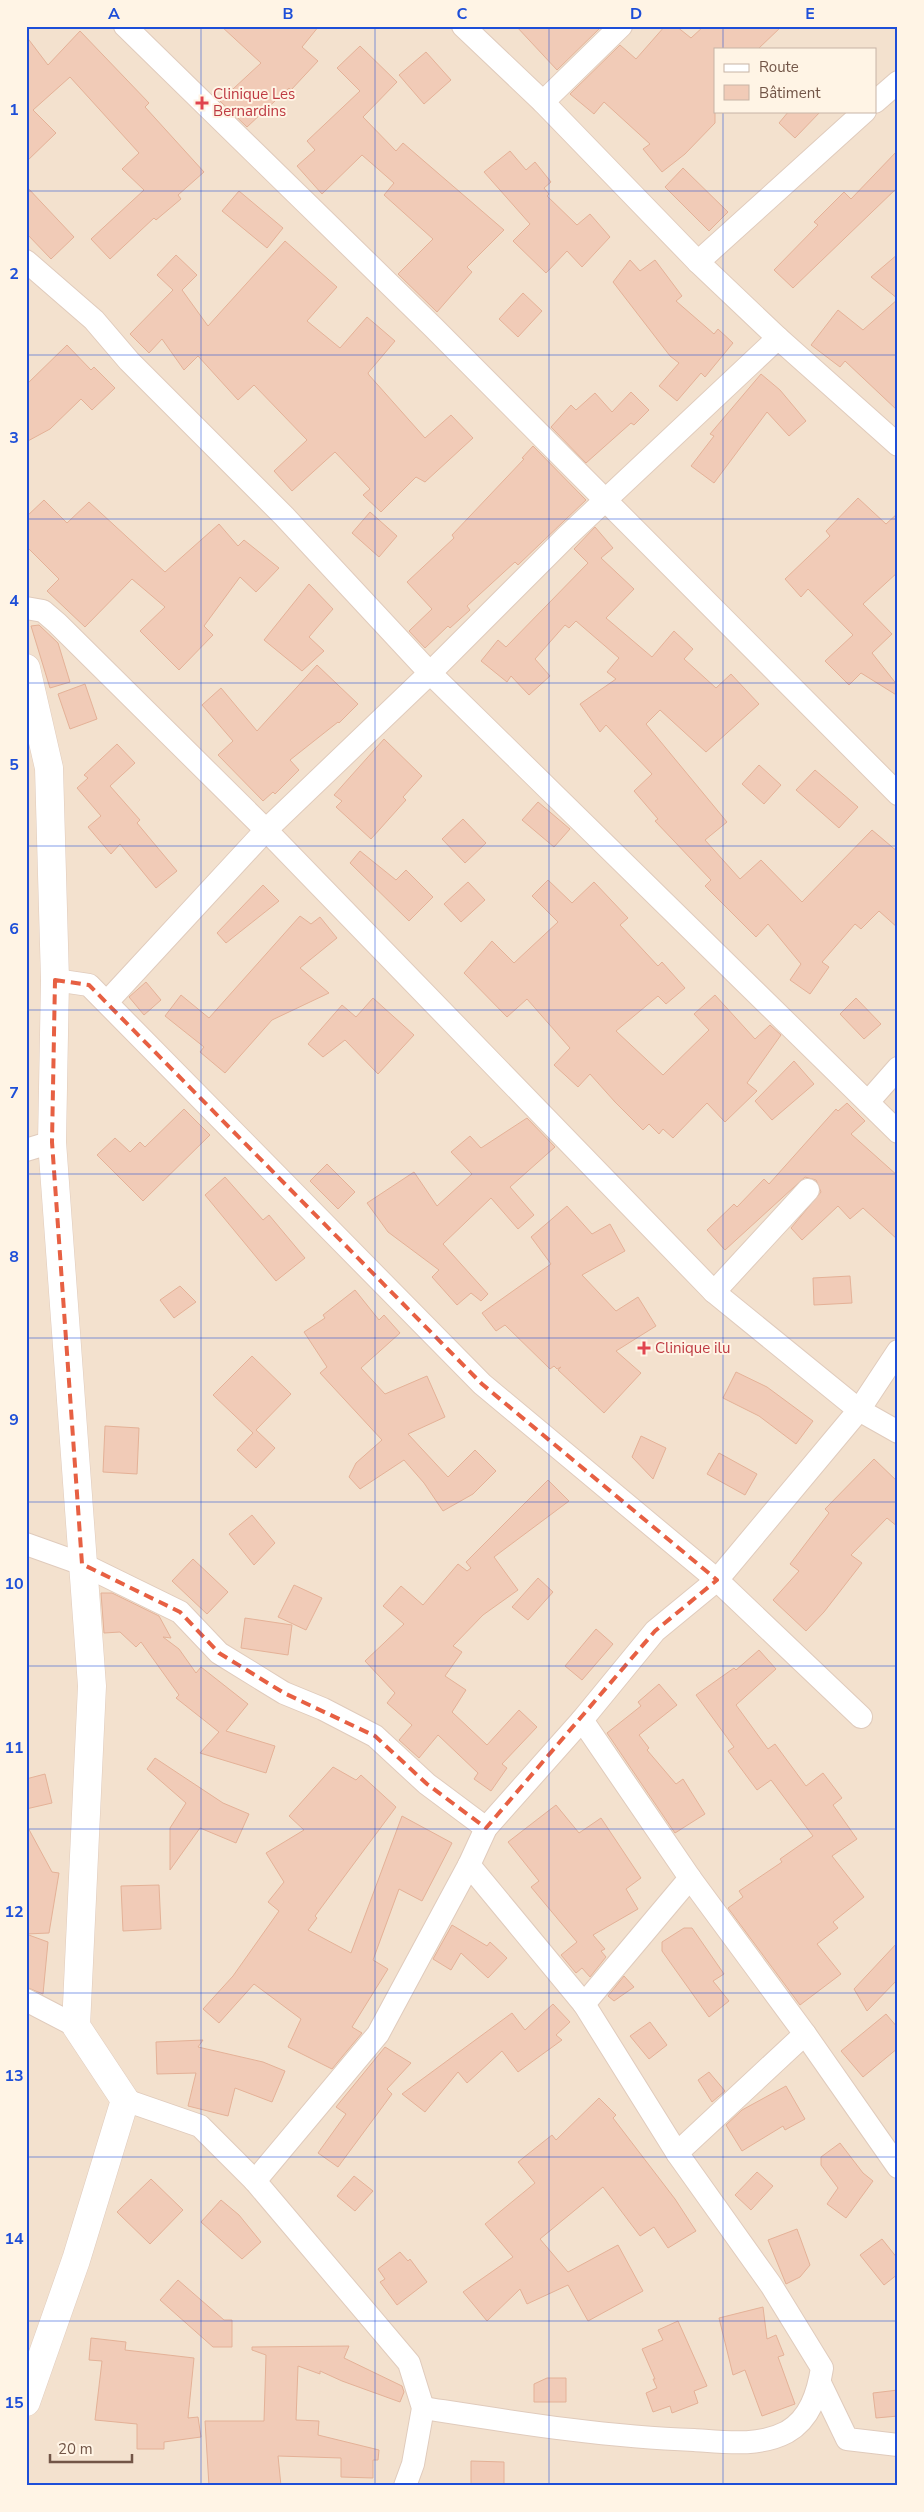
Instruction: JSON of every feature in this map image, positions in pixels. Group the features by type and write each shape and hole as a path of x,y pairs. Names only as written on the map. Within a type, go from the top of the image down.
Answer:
{"street":[{"path":"126,26 433,327 605,502 898,794"},
{"path":"463,26 543,102 698,262 778,338 896,440"},
{"path":"543,102 621,26"},
{"path":"876,101 898,82"},
{"path":"698,262 865,112"},
{"path":"26,261 94,320 129,361 284,516 430,673 898,1132"},
{"path":"107,1002 266,830 430,673 540,563 778,338"},
{"path":"26,608 44,612 57,623 266,830 714,1292 859,1410 898,1432"},
{"path":"26,668 49,768 55,980 52,1142 92,1686 76,2026"},
{"path":"55,980 89,985 482,1384 717,1580 861,1717"},
{"path":"868,1102 898,1068"},
{"path":"26,1150 52,1142"},
{"path":"714,1292 808,1190"},
{"path":"255,2181 378,2034 469,1865 486,1828 582,1720 655,1631 717,1580 859,1410 898,1352"},
{"path":"26,1544 82,1564 180,1612 219,1653 284,1694 323,1709 375,1736 427,1784 486,1828"},
{"path":"582,1720 690,1878 805,2034 898,2167"},
{"path":"423,2408 630,2438 751,2443 786,2432 806,2416 820,2383 822,2368 771,2285 677,2152 584,2004 469,1865"},
{"path":"584,2004 690,1878"},
{"path":"26,2000 76,2026 125,2100 200,2126 255,2181 409,2363 423,2408 413,2464 405,2486"},
{"path":"677,2152 805,2034"},
{"path":"26,2402 76,2260 125,2100"},
{"path":"820,2383 847,2439 898,2445"}],"highlighted area":[{"path":"55,980 89,985 482,1384 717,1580 655,1631 486,1828 427,1784 375,1736 284,1693 219,1653 180,1612 82,1564 52,1142"}],"shaded area":[{"path":"26,26 898,26 898,2486 26,2486"}],"building":[{"path":"221,26 319,26 302,47 318,61 291,90 289,88 247,127 220,101 261,63"},
{"path":"516,26 597,26 600,28 557,70"},
{"path":"665,26 676,26 691,38 704,26 782,26 759,48 714,48 715,123 685,154 662,172 643,149 650,144 604,102 594,114 570,94 620,45 636,59"},
{"path":"80,31 149,103 145,107 204,172 178,195 181,199 156,220 154,218 110,259 91,239 144,190 122,169 139,153 70,77 33,110 56,133 26,162 26,36 48,65"},
{"path":"360,46 397,82 363,117 396,151 403,143 504,230 467,267 472,272 437,312 398,274 433,239 384,195 394,183 362,155 322,194 297,166 315,150 307,141 360,91 337,68"},
{"path":"426,52 451,80 424,104 399,75"},
{"path":"788,112 820,112 795,138 779,123"},
{"path":"898,150 898,187 793,288 774,270 818,225 814,222 844,192 851,199"},
{"path":"510,151 526,170 535,162 551,182 544,188 549,194 547,196 577,225 590,214 610,237 582,267 567,251 546,273 513,241 530,224 484,172"},
{"path":"683,168 728,212 709,231 665,187"},
{"path":"26,186 74,237 51,259 26,233"},
{"path":"239,191 283,228 267,248 222,211"},
{"path":"285,241 337,287 307,321 340,348 367,317 395,341 368,373 369,375 425,438 451,415 473,438 425,482 416,477 381,512 363,495 370,489 335,452 292,491 274,471 307,440 254,385 238,400 198,356 184,370 162,339 149,353 130,334 173,290 157,275 176,255 197,275 182,290 208,326"},
{"path":"898,254 898,299 871,277"},
{"path":"630,260 640,271 655,260 682,296 676,301 714,334 718,329 733,343 705,377 701,373 677,401 659,386 679,363 670,356 613,282"},
{"path":"523,293 542,311 518,337 499,319"},
{"path":"898,299 898,411 845,361 840,367 811,345 838,310 863,330"},
{"path":"67,345 91,370 94,367 115,388 92,410 81,399 50,429 26,442 26,385"},
{"path":"761,374 780,390 806,421 789,436 767,412 714,483 691,466 714,436 710,434"},
{"path":"631,392 649,410 634,425 631,423 586,463 551,427 571,405 576,410 595,393 612,412"},
{"path":"533,446 586,500 518,565 515,562 467,606 470,610 450,628 448,626 425,648 409,631 432,609 407,582 454,538 452,535 524,459 522,458"},
{"path":"858,498 886,524 898,513 898,572 863,604 892,634 872,653 898,686 898,696 861,673 849,685 825,661 853,635 808,589 801,597 785,579 830,536 826,531"},
{"path":"44,500 67,523 89,502 165,572 219,524 238,546 244,540 279,568 256,592 240,577 204,626 213,635 179,670 140,631 165,607 132,579 85,627 47,591 59,579 26,546 26,517"},
{"path":"370,512 397,536 379,557 352,533"},
{"path":"595,527 613,548 601,558 634,589 606,618 652,657 674,631 693,649 684,659 716,688 731,674 759,704 706,752 660,710 646,724 727,822 705,840 740,879 761,860 802,902 872,830 898,852 898,928 879,911 861,929 855,924 822,962 829,967 810,994 790,980 801,964 768,924 756,937 705,886 711,880 655,821 658,819 634,791 652,774 606,725 600,732 580,704 616,679 607,672 619,658 576,621 569,628 565,625 535,659 550,676 529,695 511,676 507,682 481,661 498,640 506,647 588,563 574,549"},
{"path":"309,584 333,609 309,637 324,651 302,671 264,640"},
{"path":"39,625 58,643 70,682 50,688 31,626"},
{"path":"317,665 358,704 339,723 290,760 299,770 275,794 273,792 263,801 218,755 233,741 202,705 221,688 257,731"},
{"path":"85,684 97,719 70,729 58,694"},
{"path":"384,739 422,776 403,797 406,800 371,839 336,807 342,801 334,795"},
{"path":"117,744 135,763 110,786 140,820 137,823 177,871 156,888 120,844 111,854 88,827 101,816 77,788 88,778 84,775"},
{"path":"759,765 781,785 764,804 742,784"},
{"path":"815,770 858,807 839,828 796,790"},
{"path":"538,802 570,829 554,847 522,820"},
{"path":"463,819 486,843 465,863 442,839"},
{"path":"360,851 396,880 406,870 433,897 409,921 350,863"},
{"path":"548,880 572,903 594,882 628,918 620,925 658,966 662,962 685,988 666,1004 658,996 616,1031 663,1075 709,1030 694,1014 715,995 755,1039 770,1025 781,1035 747,1083 757,1091 725,1122 707,1103 673,1138 663,1129 659,1134 649,1124 643,1130 590,1074 578,1087 554,1065 570,1048 527,999 507,1017 464,973 492,941 514,963 558,922 532,896"},
{"path":"468,882 485,900 461,922 444,904"},
{"path":"263,885 279,901 226,943 217,933"},
{"path":"300,916 311,924 320,917 337,938 300,968 329,993 272,1020 225,1073 200,1052 204,1047 165,1016 181,995 209,1018"},
{"path":"146,982 161,1000 144,1015 129,997"},
{"path":"373,998 414,1035 378,1074 345,1040 323,1057 308,1044 342,1005 356,1017"},
{"path":"856,998 881,1024 864,1039 840,1014"},
{"path":"794,1061 814,1084 772,1120 755,1101"},
{"path":"847,1103 865,1121 851,1134 898,1176 898,1240 863,1208 850,1219 838,1206 802,1240 791,1228 821,1192 816,1180 805,1177 725,1250 707,1230 734,1204 737,1207 764,1179 769,1184 836,1109 838,1111"},
{"path":"184,1109 210,1135 143,1201 97,1155 115,1138 130,1152 140,1142 145,1147"},
{"path":"527,1118 555,1147 510,1187 534,1215 518,1229 491,1198 443,1244 488,1294 481,1301 471,1293 457,1305 432,1277 439,1270 388,1232 367,1203 414,1172 437,1206 472,1174 451,1152 470,1136 481,1148"},
{"path":"327,1164 355,1192 338,1209 310,1181"},
{"path":"225,1177 263,1220 269,1215 305,1258 276,1281 205,1195"},
{"path":"567,1206 592,1234 610,1224 625,1251 582,1275 616,1311 638,1297 656,1326 616,1351 641,1373 604,1413 558,1370 561,1367 557,1369 554,1366 550,1369 505,1325 496,1331 482,1313 551,1264 531,1237"},
{"path":"850,1276 852,1303 814,1305 813,1278"},
{"path":"180,1286 196,1302 174,1318 160,1300"},
{"path":"355,1290 379,1320 384,1315 400,1333 361,1368 385,1394 427,1376 445,1417 408,1434 448,1477 475,1450 496,1471 473,1494 443,1511 424,1483 404,1460 360,1489 349,1477 356,1463 382,1440 320,1373 327,1367 304,1332 325,1318 323,1315"},
{"path":"252,1356 291,1394 256,1430 275,1448 256,1468 237,1450 253,1433 213,1395"},
{"path":"736,1372 767,1387 813,1421 796,1444 759,1416 723,1398"},
{"path":"105,1426 139,1428 137,1474 103,1472"},
{"path":"641,1436 666,1448 653,1479 632,1457"},
{"path":"719,1453 757,1474 745,1495 707,1474"},
{"path":"874,1459 898,1482 898,1527 887,1518 851,1555 862,1563 824,1612 806,1631 773,1600 799,1571 790,1564 829,1513 825,1509"},
{"path":"548,1480 569,1501 494,1557 518,1590 483,1615 453,1646 462,1652 445,1676 466,1690 452,1712 487,1745 519,1710 537,1727 502,1764 507,1768 491,1791 474,1779 478,1773 438,1735 419,1758 399,1740 412,1725 387,1703 395,1693 365,1661 404,1624 383,1606 401,1586 423,1605 458,1564 467,1571 471,1568 466,1562"},
{"path":"252,1515 275,1543 254,1565 229,1534"},
{"path":"193,1559 228,1592 207,1614 172,1581"},
{"path":"538,1578 553,1592 528,1620 512,1607"},
{"path":"294,1585 322,1598 306,1630 278,1617"},
{"path":"101,1593 112,1593 159,1616 171,1638 163,1637 179,1649 196,1673 201,1667 248,1704 226,1731 275,1746 266,1773 200,1753 219,1732 176,1698 179,1695 141,1642 136,1647 120,1632 104,1633"},
{"path":"245,1618 292,1625 288,1655 241,1648"},
{"path":"596,1629 613,1644 582,1680 565,1666"},
{"path":"759,1650 776,1669 736,1705 768,1749 775,1744 806,1786 823,1773 842,1798 833,1805 857,1839 832,1856 864,1897 833,1922 838,1928 817,1944 841,1974 800,2005 728,1908 743,1897 739,1891 782,1862 780,1859 813,1836 771,1780 757,1790 728,1751 734,1747 696,1695 734,1668 736,1670"},
{"path":"659,1684 677,1705 639,1735 649,1748 647,1750 676,1784 683,1779 705,1814 675,1833 607,1733 641,1706 638,1702"},
{"path":"155,1758 223,1803 249,1814 236,1843 200,1828 170,1870 170,1828 186,1803 147,1769"},
{"path":"333,1767 356,1780 361,1775 396,1807 315,1916 317,1918 308,1930 351,1953 402,1816 452,1843 422,1901 399,1889 373,1960 388,1969 352,2027 362,2033 332,2069 288,2047 301,2019 254,1984 219,2023 203,2009 233,1976 279,1911 268,1902 284,1882 266,1853 304,1830 289,1816"},
{"path":"45,1774 52,1803 26,1809 26,1779"},
{"path":"556,1805 579,1833 601,1818 641,1878 626,1889 638,1909 593,1935 605,1949 601,1951 606,1957 590,1977 582,1968 576,1973 561,1955 577,1942 531,1887 539,1881 508,1842"},
{"path":"26,1824 52,1872 59,1873 49,1933 26,1934"},
{"path":"159,1885 161,1929 123,1931 121,1886"},
{"path":"452,1925 487,1946 490,1942 507,1958 488,1978 461,1953 451,1970 433,1959"},
{"path":"684,1928 692,1928 724,1974 713,1981 729,2001 709,2017 662,1951 662,1942"},
{"path":"26,1934 48,1942 43,1994 26,1987"},
{"path":"898,1942 898,1979 867,2011 854,1989"},
{"path":"624,1976 634,1987 614,2001 608,1996"},
{"path":"553,2004 570,2022 556,2035 562,2040 518,2072 502,2051 467,2083 458,2072 425,2112 402,2094 512,2013 525,2030"},
{"path":"886,2014 898,2028 898,2048 863,2077 841,2051"},
{"path":"650,2022 667,2045 649,2059 630,2036"},
{"path":"203,2040 198,2047 263,2062 285,2071 272,2102 235,2088 228,2116 188,2106 196,2073 157,2074 156,2042"},
{"path":"385,2047 411,2063 387,2089 392,2094 338,2167 318,2153 346,2114 336,2107"},
{"path":"709,2072 725,2091 712,2102 698,2080"},
{"path":"786,2086 805,2119 785,2130 783,2126 742,2151 726,2125 742,2110"},
{"path":"599,2098 616,2115 613,2118 675,2199 696,2231 668,2248 654,2227 640,2236 603,2187 540,2239 568,2272 618,2245 643,2291 588,2321 568,2285 527,2304 520,2289 487,2321 463,2292 513,2257 485,2224 535,2183 518,2162 552,2135 556,2140"},
{"path":"840,2143 863,2173 873,2181 846,2218 827,2204 838,2188 821,2165 821,2157"},
{"path":"757,2172 773,2186 751,2210 735,2195"},
{"path":"354,2176 373,2191 355,2211 337,2196"},
{"path":"151,2179 183,2210 150,2244 117,2212"},
{"path":"221,2200 239,2215 261,2242 242,2259 201,2222"},
{"path":"797,2229 810,2265 800,2277 786,2284 768,2240"},
{"path":"882,2239 898,2259 898,2274 884,2285 860,2255"},
{"path":"400,2252 408,2261 410,2259 427,2282 397,2305 380,2282 385,2279 378,2269"},
{"path":"178,2280 224,2320 232,2320 232,2347 213,2347 160,2300"},
{"path":"763,2307 767,2339 776,2335 784,2355 778,2357 795,2404 762,2416 745,2370 733,2375 719,2318"},
{"path":"678,2321 707,2386 694,2391 698,2403 672,2413 670,2406 653,2412 646,2393 657,2388 642,2349 663,2340 658,2330"},
{"path":"91,2338 126,2342 125,2350 194,2358 188,2418 198,2417 201,2437 164,2442 164,2449 137,2449 137,2424 95,2420 102,2361 89,2360"},
{"path":"349,2346 344,2358 402,2386 404,2392 400,2402 320,2371 320,2374 298,2366 296,2420 319,2421 318,2435 379,2450 378,2460 373,2460 373,2478 341,2477 341,2458 278,2456 281,2486 209,2486 205,2421 264,2421 266,2355 252,2350 252,2347"},
{"path":"547,2378 566,2378 566,2402 534,2402 534,2384"},
{"path":"898,2390 898,2416 876,2418 873,2393"},
{"path":"471,2461 504,2462 504,2486 471,2486"}],"place":[{"name":"Clinique Les Bernardins","path":"202,103"},
{"name":"Clinique ilu","path":"644,1348"}]}
